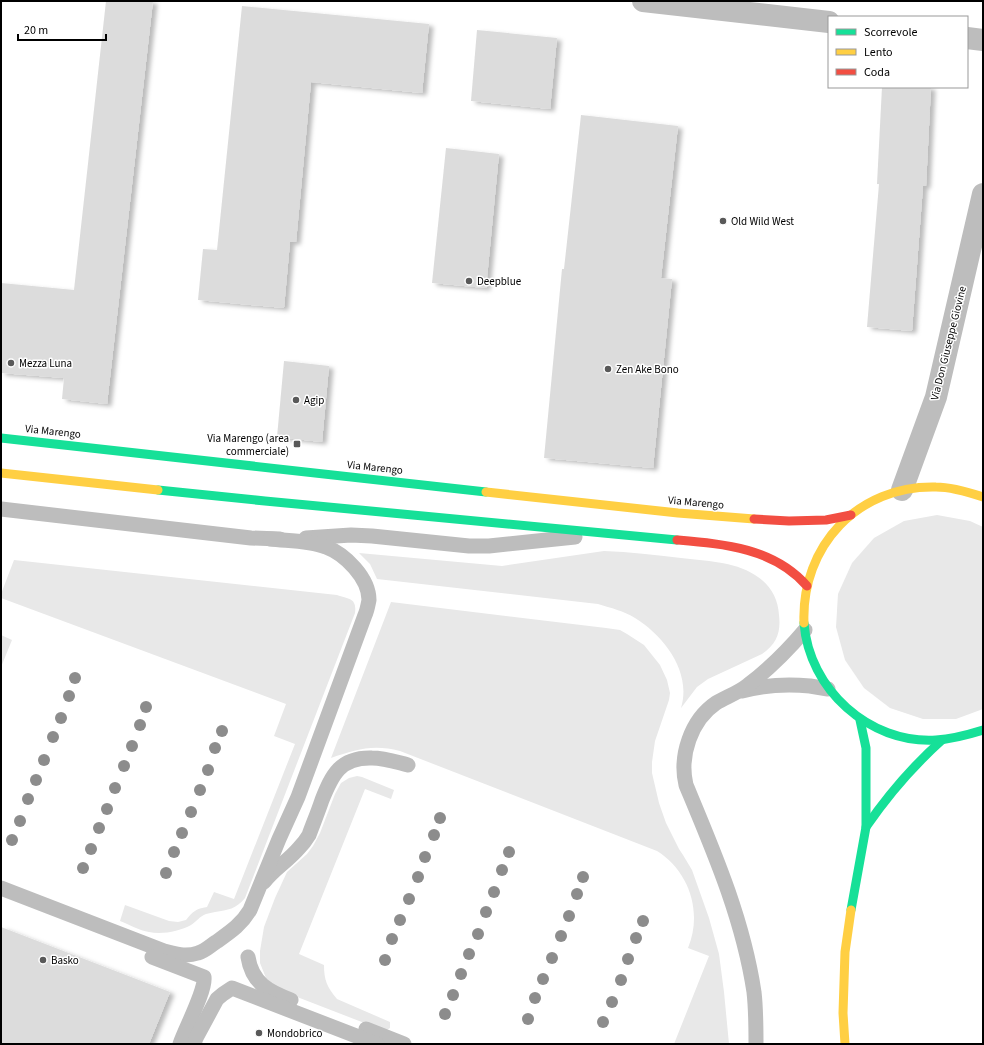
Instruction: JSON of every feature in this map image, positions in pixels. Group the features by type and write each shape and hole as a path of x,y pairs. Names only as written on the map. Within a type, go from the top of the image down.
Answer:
{"main road":[{"name":"Via Marengo","path":"1,438 678,513 789,521 817,521 851,515"},
{"path":"1,474 265,502 714,543 746,550 767,558 786,567 800,577 807,586"},
{"path":"983,497 957,489 944,487 920,487 893,492 876,498 851,515 834,532 824,545 813,566 804,603 805,630 813,663 828,689 842,705 860,720 893,735 924,741 958,738 983,730"},
{"path":"845,1044 843,1013 846,952 854,885 866,827 866,748 860,720"},
{"path":"866,827 878,808 902,779 942,740"}],"street":[{"path":"643,1 673,3 828,22"},
{"path":"968,38 983,40"},
{"name":"Via Don Giuseppe Giovine","path":"902,490 936,397 983,194"}],"lane":[{"path":"1,509 251,538 317,544 337,553 357,570 368,591 369,600 365,616 298,797 250,910"},
{"path":"270,539 352,535 378,536 470,546 489,546 623,534"},
{"path":"756,1044 754,993 747,957 734,906 718,862 686,785 684,776 684,760 691,735 704,713 715,704 751,683 781,656 805,630"},
{"path":"737,692 768,686 791,685 828,689"},
{"path":"103,933 178,955 189,955 203,952 234,929 243,920 269,877 300,848 311,829 329,783 339,769 347,763 357,759 371,758 385,759 408,765"},
{"path":"1,888 31,904 103,933 204,977"},
{"path":"1,896 31,904"},
{"path":"194,1044 217,999 223,994 232,988 239,985 245,980 248,973 250,965 245,950 240,945 224,940 216,942 209,947 204,953 201,961 201,969 204,977 209,983 217,988 232,988 377,1044"},
{"path":"248,957 253,975 267,989 279,996 398,1043"},
{"path":"180,1044 201,993 204,977"}],"shaded area":[{"path":"937,515 970,521 983,527 983,709 956,719 923,719 890,708 864,688 845,660 836,627 838,594 852,563 874,538 904,521"},
{"path":"604,551 709,561 728,564 746,570 765,583 775,597 779,621 777,637 771,646 762,654 708,679 697,687 681,708 683,681 673,656 656,635 646,626 626,613 598,604 377,579 370,564 359,553 502,566"},
{"path":"14,560 337,595 348,598 355,604 355,613 245,898 235,907 228,910 206,914 187,927 165,933 145,931 120,921 125,905 169,921 178,922 186,920 193,912 207,907 214,892 234,899 295,744 274,736 286,704 1,598 1,594"},
{"path":"391,602 620,630 644,645 660,665 667,680 670,693 655,741 652,773 659,803 666,823 679,849 692,870 709,918 719,954 729,1044 674,1044 709,956 688,948 694,920 690,894 685,881 677,870 668,859 657,851 400,751 382,748 365,748 331,758"},
{"path":"1,635 12,640 1,667"},
{"path":"357,776 394,790 391,799 365,789 299,954 324,965 327,983 337,999 390,1022 390,1028 385,1031 292,995 271,983 266,978 260,963 260,951 264,927 287,872 307,854 313,846 341,783 349,778"}],"building":[{"path":"106,1 153,1 107,404 62,399 64,378 1,373 1,283 74,290"},
{"path":"242,6 429,24 422,93 311,82 296,242 290,242 284,308 198,300 203,249 217,250"},
{"path":"477,30 557,38 550,109 471,101"},
{"path":"882,88 931,88 926,186 923,186 912,331 867,327 879,184 877,184"},
{"path":"581,115 678,126 661,278 672,279 653,468 544,458 562,269 564,269"},
{"path":"446,148 499,154 486,288 432,283"},
{"path":"284,361 329,366 322,442 277,437"},
{"name":"Basko","path":"1,927 170,992 149,1044 1,1044"}],"traffic: fast":[{"path":"1,438 486,492"},
{"path":"158,490 677,540"},
{"path":"804,623 808,647 817,670 830,690 847,708 866,722 888,733 911,739 936,740 983,730"},
{"path":"851,910 866,827 866,748 860,720"},
{"path":"866,827 901,781 942,740"}],"traffic: slow":[{"path":"1,473 158,490"},
{"path":"804,623 806,595 812,569 824,546 840,525 859,509 882,497 908,489 942,487 960,490 983,497"},
{"path":"486,492 678,513 754,519"},
{"path":"845,1044 843,1013 845,952 851,910"}],"traffic: jam":[{"path":"754,519 789,521 826,520 851,515"},
{"path":"677,540 730,546 764,556 779,563 794,573 807,586"}],"place":[{"name":"Old Wild West","path":"723,221"},
{"name":"Deepblue","path":"469,281"},
{"name":"Mezza Luna","path":"11,363"},
{"name":"Zen Ake Bono","path":"608,369"},
{"name":"Agip","path":"296,400"},
{"name":"Via Marengo (area commerciale)","path":"297,444"},
{"name":"Basko","path":"43,960"},
{"name":"Mondobrico","path":"259,1033"}]}
